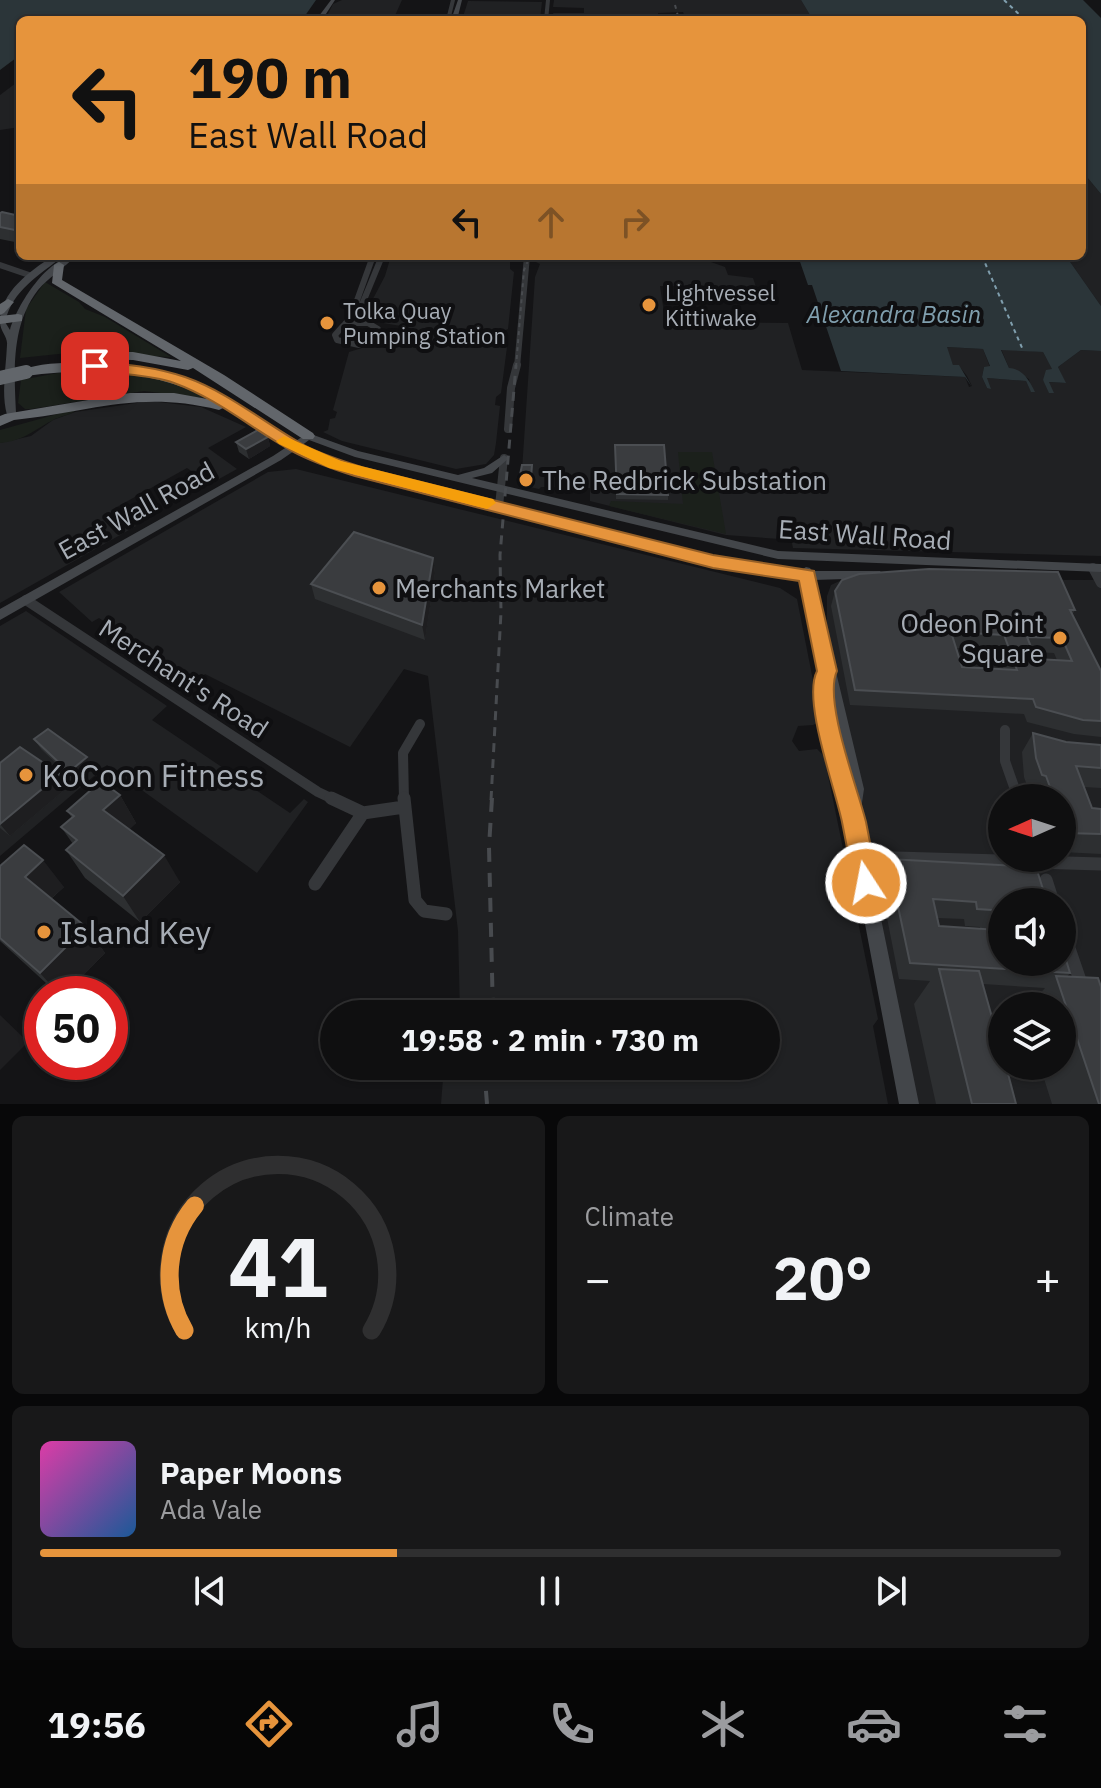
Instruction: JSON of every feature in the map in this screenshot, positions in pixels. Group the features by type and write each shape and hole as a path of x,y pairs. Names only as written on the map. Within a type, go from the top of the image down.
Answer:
{"highway":[{"path":"59,261 56,281 219,378 308,436"},
{"path":"2,313 18,318"},
{"path":"0,378 72,356 133,356 162,359 219,378"},
{"path":"0,368 95,366 158,372 210,393 295,447"},
{"path":"6,418 102,399 152,395 204,401 258,422"}],"main road":[{"path":"11,338 2,313 32,276 44,266 59,261"},
{"path":"6,418 11,338 30,293 59,261"},
{"name":"East Wall Road","path":"0,615 295,447 308,436 355,454 667,531 805,558 1097,568"},
{"name":"East Wall Road","path":"295,447 318,458 386,479 713,561 807,576 933,571 971,565"},
{"path":"451,476 481,473 504,458"},
{"path":"805,558 827,671 822,681 824,695 842,788 853,818 909,1104"}],"street":[{"path":"343,326 372,324 378,331 374,339 363,344 346,344 337,340 336,332 351,317 372,260"},
{"path":"363,323 360,307 380,260"},
{"path":"508,429 527,260"},
{"path":"0,265 32,276"},
{"path":"19,269 44,266"},
{"path":"499,506 504,458"},
{"path":"1097,568 1101,583"},
{"name":"Merchant's Road","path":"26,600 318,792 363,813"},
{"path":"420,724 403,753 404,807 415,900 424,911 446,914"},
{"path":"1005,730 1005,761 1013,784"},
{"path":"315,884 363,813 404,807"},
{"path":"861,857 988,859"},
{"path":"1076,862 1101,864"},
{"path":"1046,880 1049,888"},
{"path":"1076,969 1085,996"}],"shaded area":[{"path":"342,0 402,0 395,16 327,16 333,4"},
{"path":"554,0 801,0 811,16 684,16 683,12 658,13 658,16 554,16 553,13 584,13 584,8 553,7"},
{"path":"468,1 542,2 540,16 463,16"},
{"path":"16,83 16,128 0,130 0,95"},
{"path":"1086,176 1101,194 1101,306 1069,260 1086,260"},
{"path":"390,260 512,260 510,269 514,272 508,329 503,331 502,345 507,347 501,393 496,397 495,405 500,406 496,443 494,455 486,464 456,469 342,441 323,432 328,430 330,419 335,418 337,412 333,410 349,352 387,337 406,335 407,327 383,323 365,314"},
{"path":"711,260 725,267 728,275 753,278 756,287 660,286 664,313 704,313 706,322 788,323 802,370 965,377 969,387 972,386 967,376 959,366 953,365 946,347 983,349 990,367 984,367 982,377 987,388 987,378 1026,381 1031,391 1029,379 1009,368 1001,349 1043,352 1053,370 1043,380 1053,392 1048,382 1065,383 1058,367 1081,350 1101,351 1101,556 793,548 789,528 780,539 726,535 590,501 590,488 539,489 521,485 535,277 540,264 536,262"},
{"path":"45,282 79,302 85,309 105,317 171,357 68,353 20,358 26,309"},
{"path":"68,371 108,371 165,378 211,399 144,391 31,409 25,409 18,403 21,380"},
{"path":"150,401 201,407 246,427 208,448 237,469 210,484 187,468 115,508 136,526 0,603 0,443 31,436 53,420 75,412"},
{"path":"79,408 23,437 0,443 0,430"},
{"path":"678,452 712,452 726,534 609,506 611,501 683,504"},
{"path":"296,469 780,588 797,599 821,721 798,726 792,741 799,751 817,749 824,756 878,1019 873,1026 888,1104 441,1104 443,1080 780,1080 780,1000 460,1000 458,931 428,676 404,669 350,747 205,674 198,681 99,618 92,622 59,592 268,472"},
{"path":"844,579 1101,580 1101,1104 917,1104 827,671 827,596 831,585"},
{"path":"26,611 167,706 152,720 290,813 304,799 308,802 257,873 107,765 0,856 0,626"}],"water":[{"path":"0,0 316,0 305,16 16,16 16,58 0,70"},
{"path":"801,0 1083,0 1101,18 1101,194 1086,176 1086,16 811,16"},
{"name":"Alexandra Basin","path":"799,260 1069,260 1101,306 1101,351 1081,350 1058,367 1066,383 1049,382 1054,393 1049,393 1043,380 1046,370 1052,369 1043,352 1001,350 1009,368 1022,373 1035,392 1031,392 1026,381 987,378 991,389 987,388 982,377 984,367 990,366 983,349 947,347 953,365 959,365 972,387 965,377 841,371 812,285 808,285"}],"building":[{"path":"0,213 16,215 16,230 0,227"},
{"path":"258,430 268,437 246,449 236,442"},
{"path":"615,445 664,445 668,495 617,494"},
{"path":"522,465 532,465 531,478 520,475"},
{"name":"Merchants Market","path":"354,532 433,558 422,625 311,584"},
{"path":"929,569 1058,572 1075,610 1070,610 1101,671 1101,721 1083,720 1036,707 1033,699 855,690 835,591 842,580 859,574","holes":["951,632 1004,635 1017,670 962,667","1027,637 1062,638 1072,661 1036,659"]},
{"path":"48,729 87,757 69,772 34,739"},
{"path":"1033,733 1066,742 1101,745 1101,768 1076,766 1092,808 1101,809 1101,834 1076,833 1076,784 1049,784 1036,758"},
{"path":"20,747 60,774 0,824 0,763"},
{"path":"101,781 120,795 103,810 164,855 123,896 66,850 77,840 61,827 74,816 67,811"},
{"path":"24,845 43,860 25,877 86,927 40,973 0,938 0,866"},
{"path":"888,859 988,864 988,872 1038,872 1043,888 988,888 988,910 977,909 976,902 933,899 939,926 988,929 988,968 910,963"},
{"path":"939,969 979,971 988,1003 988,1080 1010,1080 1016,1104 972,1104"},
{"path":"1056,976 1098,978 1101,987 1101,1104 1076,1036 1076,992 1061,992"}],"ferry route":[{"path":"1004,0 1021,16"},
{"path":"984,260 1023,350"}],"railway":[{"path":"675,5 678,16"},
{"path":"516,367 524,270 528,260"},
{"path":"491,800 501,612 500,555 516,365"},
{"path":"492,798 489,847 493,1000"},
{"path":"485,1080 487,1104"}],"slow traffic":[{"path":"284,441 335,464 487,503"}],"place":[{"name":"Lightvessel Kittiwake","path":"649,305"},
{"name":"Tolka Quay Pumping Station","path":"327,323"},
{"name":"The Redbrick Substation","path":"526,480"},
{"name":"Merchants Market","path":"379,588"},
{"name":"Odeon Point Square","path":"1060,638"},
{"name":"KoCoon Fitness","path":"26,775"},
{"name":"Island Key","path":"44,932"}],"route":[{"path":"95,366 158,372 200,388 295,447 361,472 713,561 807,576 827,671 822,681 831,734 866,883"}]}
